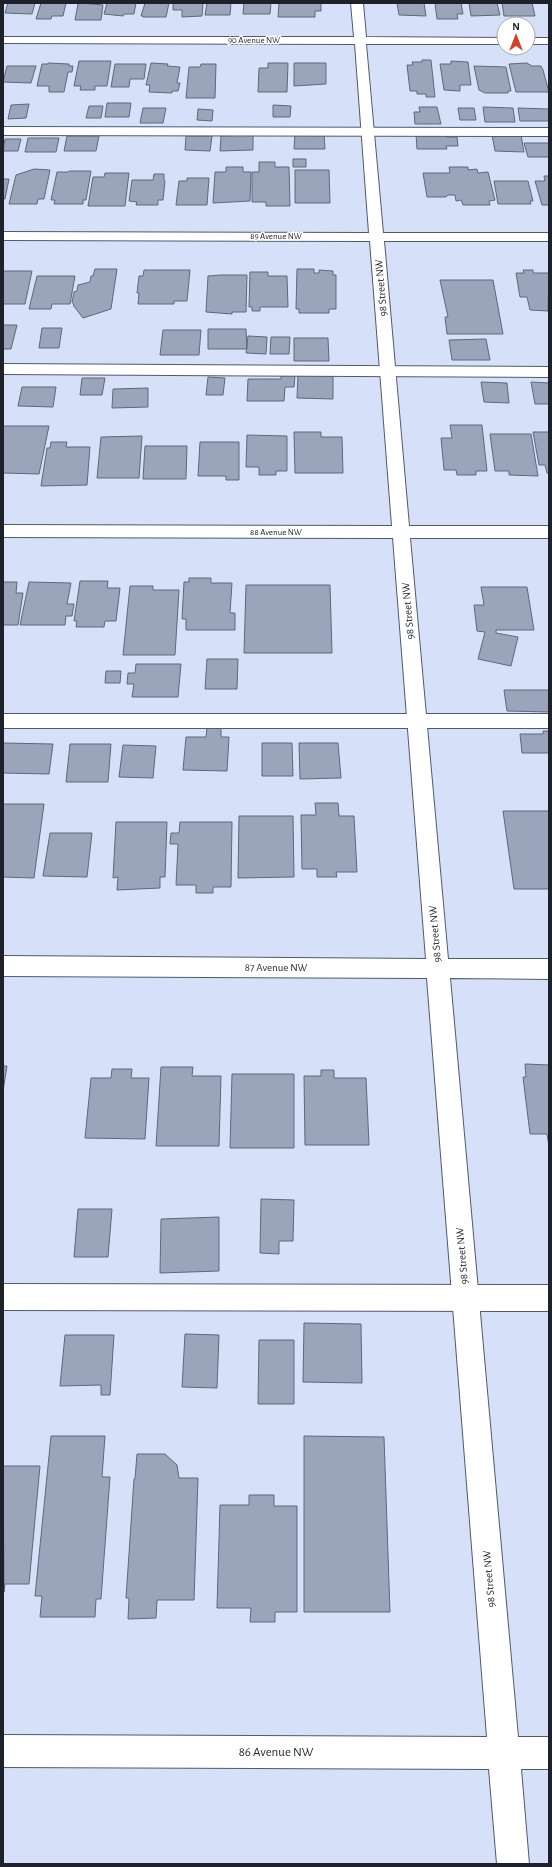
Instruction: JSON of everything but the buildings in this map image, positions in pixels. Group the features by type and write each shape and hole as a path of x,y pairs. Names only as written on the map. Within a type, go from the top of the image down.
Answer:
{"street":[{"name":"98 Street NW","path":"357,3 513,1864"},
{"name":"90 Avenue NW","path":"3,40 496,41"},
{"path":"536,41 549,41"},
{"path":"3,131 549,132"},
{"name":"89 Avenue NW","path":"3,236 549,237"},
{"path":"3,369 549,372"},
{"name":"88 Avenue NW","path":"3,531 549,532"},
{"path":"3,721 549,721"},
{"name":"87 Avenue NW","path":"3,966 549,969"},
{"path":"3,1297 549,1298"},
{"name":"86 Avenue NW","path":"3,1751 549,1753"}]}
